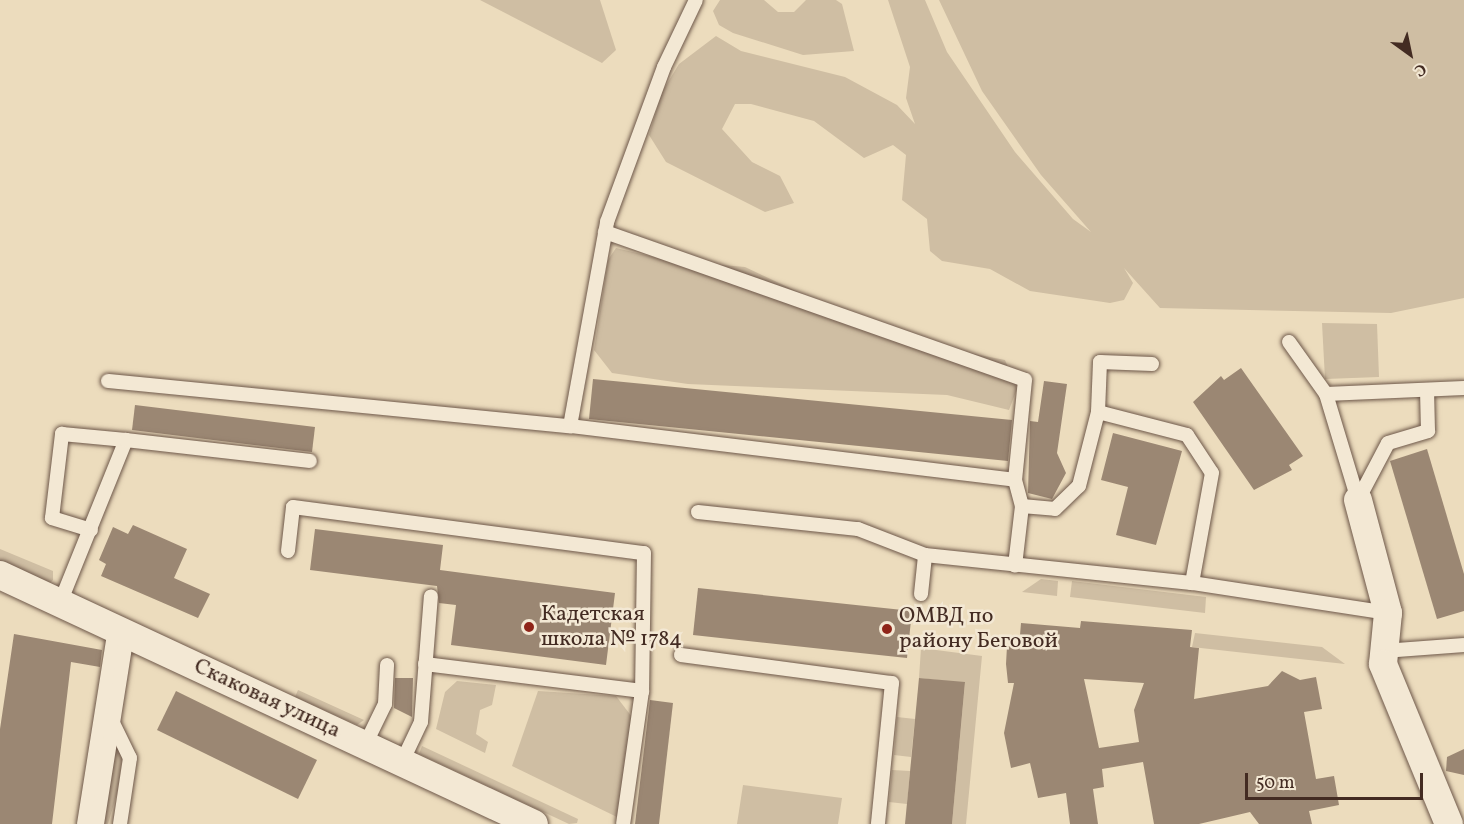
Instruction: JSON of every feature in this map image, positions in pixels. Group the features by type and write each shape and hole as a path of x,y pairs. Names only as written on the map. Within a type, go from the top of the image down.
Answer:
{"street":[{"path":"1358,500 1388,613 1383,664 1449,824"},
{"name":"Скаковая улица","path":"0,575 534,824"}],"lane":[{"path":"570,426 605,232 656,88 696,0"},
{"path":"605,232 1025,380 1015,480 1022,506 1015,566"},
{"path":"1289,342 1326,394 1358,500"},
{"path":"1022,506 1055,509 1079,486 1098,412 1100,362 1152,364"},
{"path":"108,381 570,426 1015,480"},
{"path":"1326,394 1464,388"},
{"path":"1358,500 1388,443 1428,431 1427,390"},
{"path":"1098,412 1187,435 1212,473 1191,583"},
{"path":"91,530 51,518 62,434 310,461"},
{"path":"60,603 126,440"},
{"path":"288,551 293,507 644,553 642,691 623,824"},
{"path":"698,512 858,529 925,555 1191,583 1388,613"},
{"path":"921,594 925,555"},
{"path":"402,762 421,722 431,596"},
{"path":"84,824 103,696 121,631"},
{"path":"97,824 112,721 121,631"},
{"path":"1384,651 1464,645"},
{"path":"681,655 892,683 878,824"},
{"path":"425,664 642,691"},
{"path":"364,745 385,704 387,665"},
{"path":"103,696 130,758 120,824"}],"shaded area":[{"path":"480,0 600,0 616,50 602,63"},
{"path":"720,0 764,0 778,12 794,12 806,0 836,0 842,4 854,51 803,55 733,33 719,25 713,11"},
{"path":"888,0 925,0 947,52 1015,152 1073,219 1091,232 1041,175 982,91 939,0 1464,0 1464,298 1391,313 1160,308 1124,268 1133,283 1124,300 1110,303 1030,291 990,269 942,261 930,251 927,219 902,200 906,155 893,145 864,158 814,121 751,104 735,104 722,129 752,162 780,176 794,203 765,212 666,162 649,135 662,92 679,64 716,36 741,51 845,77 897,105 915,124 906,98 910,67"},
{"path":"616,248 666,260 745,267 898,339 1005,360 1017,389 1009,410 947,395 688,384 612,373 594,350 608,260"},
{"path":"1322,323 1377,324 1379,377 1325,379"},
{"path":"0,549 53,571 53,580 49,584 0,561"},
{"path":"1041,579 1058,581 1057,596 1022,592"},
{"path":"1072,581 1206,597 1205,613 1070,597"},
{"path":"1195,633 1322,647 1345,664 1192,647"},
{"path":"921,648 982,656 966,824 952,824 965,683 919,678"},
{"path":"457,681 496,685 492,705 480,710 476,734 488,742 485,753 436,729 445,692"},
{"path":"298,690 364,720 357,725 295,697"},
{"path":"538,691 616,696 632,717 617,817 512,766"},
{"path":"897,717 915,719 911,757 894,755"},
{"path":"422,746 578,819 577,823 569,824 419,754"},
{"path":"114,752 123,753 118,790 108,824 103,824"},
{"path":"892,770 910,771 907,804 889,802"},
{"path":"743,785 842,798 838,824 737,824"}],"building":[{"path":"1241,368 1303,456 1289,465 1292,470 1254,490 1193,402 1221,376 1224,380"},
{"path":"593,379 1012,420 1008,461 589,419"},
{"path":"1044,381 1067,384 1057,453 1066,473 1052,499 1028,493 1030,421 1038,422"},
{"path":"135,405 315,427 312,452 132,430"},
{"path":"1113,433 1182,451 1156,545 1116,535 1128,487 1101,480"},
{"path":"1427,449 1464,574 1464,611 1437,619 1390,461"},
{"path":"133,525 187,549 174,578 210,594 198,618 101,576 106,564 99,560 113,527 128,534"},
{"path":"315,529 443,545 440,570 615,593 606,665 451,645 456,605 439,603 437,586 310,570"},
{"path":"698,588 912,611 907,658 693,635"},
{"path":"1081,621 1192,630 1190,647 1199,648 1194,699 1268,686 1282,671 1300,680 1316,677 1322,709 1304,712 1316,779 1334,776 1339,805 1309,811 1312,824 1259,824 1250,812 1199,824 1154,824 1143,762 1102,769 1104,787 1093,789 1098,824 1070,824 1066,793 1038,798 1030,763 1011,768 1004,733 1014,683 1008,683 1006,664 1007,646 1019,647 1021,623 1080,628","holes":["1084,679 1144,683 1134,710 1139,742 1099,748"]},
{"path":"14,634 102,650 100,667 71,662 52,824 0,824 0,729"},
{"path":"395,678 413,678 412,717 394,708"},
{"path":"919,678 965,682 952,824 905,824"},
{"path":"176,691 317,760 298,799 157,730"},
{"path":"650,700 673,703 659,824 635,824"},
{"path":"1464,749 1464,775 1446,771 1447,757"}],"place":[{"name":"Кадетская школа № 1784","path":"529,627"},
{"name":"ОМВД по району Беговой","path":"887,629"}]}
